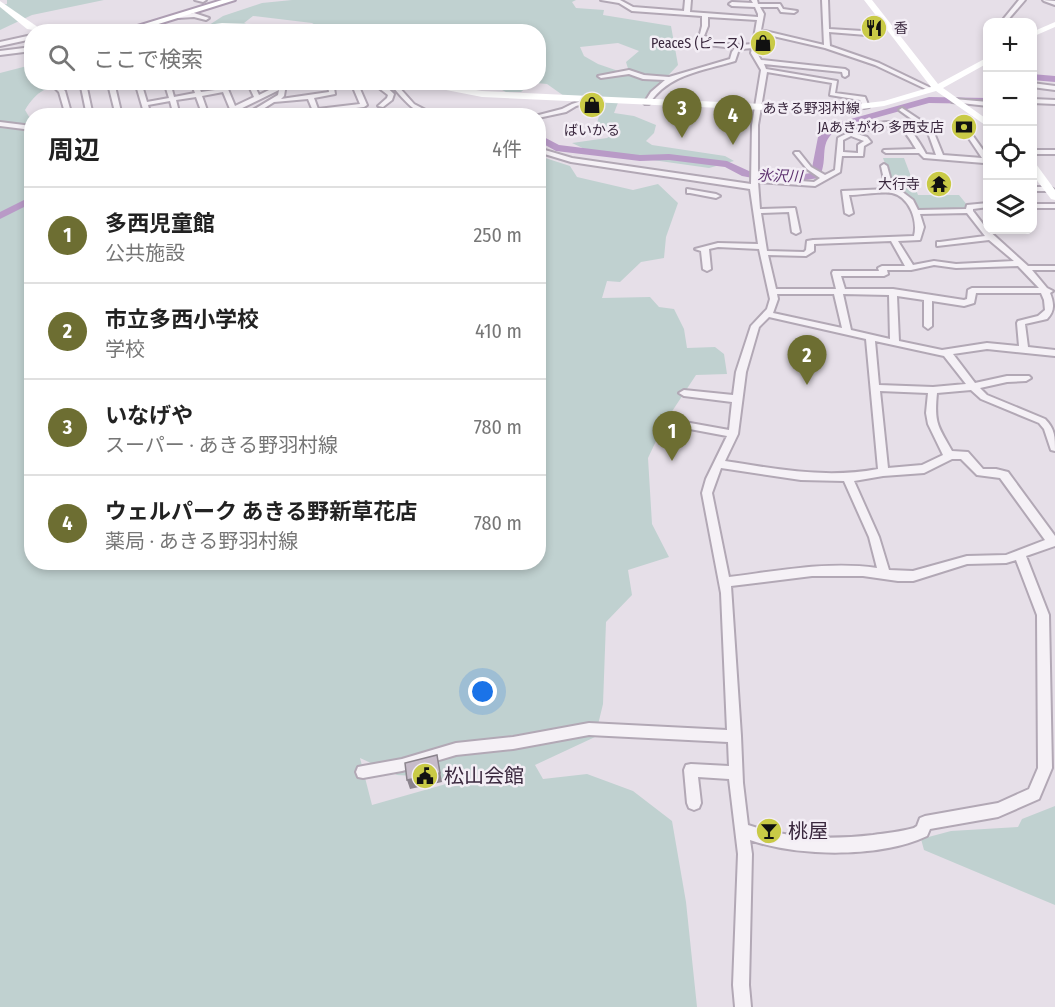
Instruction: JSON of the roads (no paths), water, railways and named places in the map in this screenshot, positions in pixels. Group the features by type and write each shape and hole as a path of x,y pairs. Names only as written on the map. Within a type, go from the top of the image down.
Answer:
{"main road":[{"path":"150,24 231,0"},
{"path":"868,0 934,88 983,117"},
{"path":"0,3 26,24"},
{"path":"1037,33 1055,24"},
{"name":"あきる野羽村線","path":"454,90 476,94 818,111 866,107 903,100 934,88 983,61"},
{"path":"956,100 983,121"},
{"path":"1037,165 1053,191"},
{"path":"1037,172 1053,191"}],"street":[{"path":"604,0 620,2 632,9 760,19"},
{"path":"687,14 688,0"},
{"path":"825,0 828,16 827,47"},
{"path":"1006,18 1022,0"},
{"path":"1046,0 1055,3"},
{"path":"743,1007 741,985 745,854 735,774 729,629 724,582 707,493 711,478 734,434 741,372 755,326 773,305 754,180 753,151 756,108 764,70 754,52 760,31 761,14 756,2"},
{"path":"732,4 756,2 794,11"},
{"path":"178,16 194,15 206,18"},
{"path":"705,15 705,26 701,37 710,39 709,44 756,46"},
{"path":"826,30 879,34"},
{"path":"760,31 827,47 877,64 934,88"},
{"path":"0,45 24,44"},
{"path":"3,53 24,46"},
{"path":"647,103 653,93 671,79 733,60 740,47"},
{"path":"760,62 845,70 845,79 835,81 764,70"},
{"path":"602,76 629,72 643,77 671,79"},
{"path":"835,81 832,94 863,98 866,107"},
{"path":"1037,86 1055,88"},
{"path":"61,90 67,108"},
{"path":"85,90 88,108"},
{"path":"113,90 117,108"},
{"path":"140,90 145,108"},
{"path":"169,90 175,108"},
{"path":"197,90 203,108"},
{"path":"144,104 225,90 233,108"},
{"path":"254,90 258,98"},
{"path":"235,108 271,90"},
{"path":"276,101 281,90"},
{"path":"332,90 340,107"},
{"path":"334,108 364,105 357,90"},
{"path":"381,106 390,99 390,94 385,90"},
{"path":"398,90 412,105 418,108"},
{"path":"262,108 276,101 333,93"},
{"path":"310,97 310,106 312,108"},
{"path":"546,114 564,111 591,100"},
{"path":"956,100 983,103"},
{"path":"1037,100 1055,102"},
{"path":"902,110 906,115 928,126 934,135 934,142 940,157"},
{"path":"0,124 24,127"},
{"path":"546,152 567,159 695,178 811,184 838,171 840,139 877,124 905,128 924,156 983,162"},
{"path":"840,154 861,155 861,145 868,142 866,138 850,134"},
{"path":"971,137 983,156"},
{"path":"886,151 921,151"},
{"path":"1037,152 1055,152"},
{"path":"797,153 810,169 823,177"},
{"path":"707,269 702,248 718,245 806,254 810,251 810,243 813,242 917,238 920,227 916,212 910,202 889,184 884,166"},
{"path":"686,202 695,178"},
{"path":"1037,189 1053,191"},
{"path":"690,191 716,196"},
{"path":"849,213 846,193 895,191"},
{"path":"969,212 970,207 983,205"},
{"path":"1037,206 1055,206"},
{"path":"757,211 792,210 796,232"},
{"path":"916,212 969,212 991,237 1051,291"},
{"path":"940,244 991,237"},
{"path":"892,239 911,267"},
{"path":"848,333 836,273 884,274 882,268 934,263 956,266 1055,267"},
{"path":"772,292 893,292 968,303 971,301 972,290 1051,291"},
{"path":"1024,348 1021,323 1026,320 1038,320 1045,316 1050,306 1051,291"},
{"path":"893,292 896,343"},
{"path":"928,297 928,326"},
{"path":"767,314 870,339 948,354 987,346 1055,353"},
{"path":"870,339 883,472"},
{"path":"948,354 973,387 984,397 1042,421 1048,428 1055,447"},
{"path":"875,388 933,390 973,387 1007,379 1026,378"},
{"path":"933,390 930,415 936,435 948,454"},
{"path":"684,393 738,399"},
{"path":"679,424 734,434"},
{"path":"719,464 787,474 848,479 883,472 924,470 948,458 948,454"},
{"path":"724,582 812,571 863,571 913,576 967,560 1006,559 1054,542 1004,475 996,472 981,474 964,455 948,454"},
{"path":"848,479 874,537 884,574"},
{"path":"742,830 766,840 808,845 861,845 904,838 922,831 925,823 998,810 1034,794 1045,768 1042,615 1020,555"},
{"path":"363,772 402,765 456,750 513,743 589,729 735,736"},
{"path":"694,803 691,770 735,774"}],"waterway":[{"name":"氷沢川","path":"1037,77 1055,79"},
{"name":"氷沢川","path":"546,142 556,148 640,158 669,157 727,164 746,174 791,179 815,176 822,137 836,126 929,100 983,101"},
{"name":"氷沢川","path":"0,216 24,203"}],"place":[{"name":"香","path":"874,28"},
{"name":"PeaceS (ピース)","path":"763,43"},
{"name":"ばいかる","path":"592,105"},
{"name":"JAあきがわ 多西支店","path":"964,127"},
{"name":"いなげや","path":"682,138"},
{"name":"ウェルパーク あきる野新草花店","path":"733,145"},
{"name":"大行寺","path":"939,184"},
{"name":"市立多西小学校","path":"807,385"},
{"name":"多西児童館","path":"672,461"},
{"name":"松山会館","path":"425,776"},
{"name":"桃屋","path":"769,831"}]}
